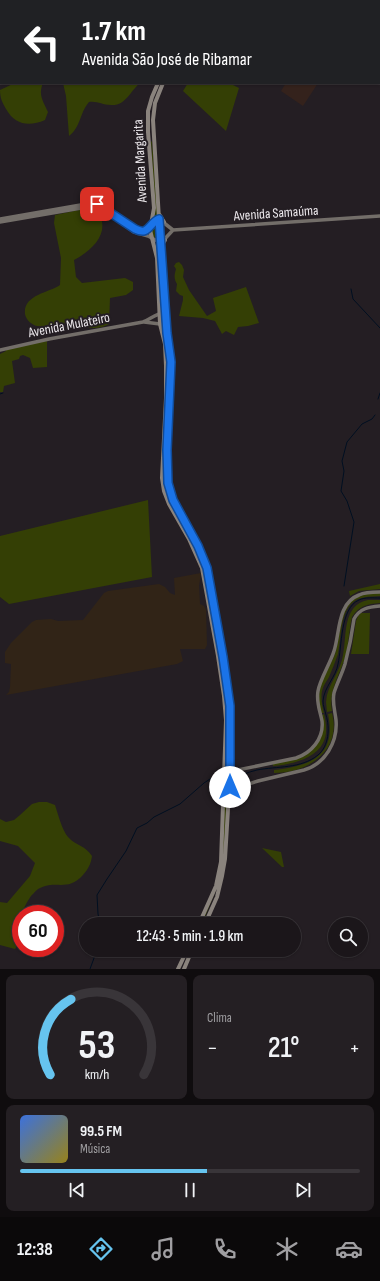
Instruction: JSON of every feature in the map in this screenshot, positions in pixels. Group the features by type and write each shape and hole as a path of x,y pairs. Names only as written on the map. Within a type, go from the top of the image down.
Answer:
{"main road":[{"name":"Avenida Margarita","path":"158,84 152,98 149,139 154,208 150,226 157,258 159,312 164,344 166,381 162,478 164,491 169,504 189,539 202,568 226,710 222,840 219,873 212,896 202,917"},
{"name":"Avenida Margarita","path":"162,84 151,112 171,362 167,450 168,483 173,500 198,546 207,568 223,657 231,724 231,774 224,866 217,897 208,917"},
{"path":"149,139 154,138"},
{"path":"159,214 164,222"},
{"path":"161,245 165,240"},
{"path":"230,766 236,771"},
{"path":"178,969 183,957"},
{"path":"184,969 189,957"}],"street":[{"path":"0,219 90,203 97,204 137,232 152,238 161,245"},
{"path":"0,222 93,206 96,206 109,213"},
{"name":"Avenida Samaúma","path":"173,230 380,216"},
{"path":"137,232 146,231 153,222 159,219 173,230 165,240"},
{"path":"159,312 166,313"},
{"name":"Avenida Mulateiro","path":"0,350 49,339 143,322 159,312"},
{"name":"Avenida Mulateiro","path":"143,322 167,324"},
{"path":"223,775 231,774 256,765 299,757 309,752 321,733 322,725 318,704 318,692 335,650 343,612 349,601 357,595 380,592"},
{"path":"223,789 307,770 326,755 335,734 336,725 333,702 334,693 345,664 354,619 363,609 380,606"}],"shaded area":[{"path":"285,84 317,84 303,106 281,91"},
{"path":"201,573 199,586 200,604 204,606 206,610 207,645 205,649 180,649 183,661 177,664 6,695 9,692 10,687 11,664 5,663 5,652 11,643 32,622 36,620 51,619 58,621 83,620 104,593 108,591 159,584 175,595 174,578"}],"green space":[{"path":"13,84 43,84 41,95 48,112 45,120 28,124 18,121 6,109 2,102 0,90"},
{"path":"63,84 139,84 124,101 116,105 89,102 83,111 76,129 69,136 66,96"},
{"path":"187,84 231,84 239,88 226,131 183,91"},
{"path":"151,141 158,218 153,220 155,210"},
{"path":"89,208 97,210 101,218 101,233 94,246 74,260 76,277 82,283 125,278 133,282 133,290 126,295 110,298 109,324 104,326 88,328 75,323 45,326 33,325 25,314 25,308 28,303 37,295 60,285 61,258 54,223 55,215"},
{"path":"156,222 157,239 151,235 153,223"},
{"path":"156,242 159,244 164,310 161,310 158,250"},
{"path":"179,262 184,270 183,277 189,290 207,316 216,311 213,298 246,287 259,323 238,327 234,335 226,331 222,334 215,321 203,318 179,316 183,296 176,291 176,269 174,266"},
{"path":"47,341 47,367 33,368 30,358 23,355 20,356 19,359 12,361 15,383 4,386 3,392 0,392 0,354 6,351 6,349"},
{"path":"164,480 166,480 173,505 199,551 206,571 205,574 199,554 172,506"},
{"path":"148,500 152,577 9,604 0,597 0,536"},
{"path":"380,584 380,589 359,591 350,596 349,591"},
{"path":"380,593 380,596 364,597 354,601 347,609 343,621 338,654 322,691 324,713 321,713 319,700 320,689 335,654 344,613 351,601 360,595"},
{"path":"368,600 380,600 380,603 364,606 352,617 346,654 333,689 331,703 332,711 327,712 327,695 342,660 347,622 354,608 360,603"},
{"path":"361,613 370,613 369,654 351,654 356,621"},
{"path":"220,661 222,661 228,705 229,770 226,770 227,741"},
{"path":"332,713 334,726 332,738 327,749 320,757 299,769 274,773 274,770 309,762 318,756 324,749 328,740 330,728 328,714"},
{"path":"324,714 326,736 319,749 308,757 294,763 273,766 273,763 303,756 320,739 322,715"},
{"path":"224,790 228,790 225,842 218,885 205,917 203,917 219,877"},
{"path":"47,802 55,805 62,826 68,837 89,852 92,856 88,868 78,880 72,883 40,888 31,896 26,905 12,905 12,948 0,945 0,902 7,903 30,876 35,863 18,846 0,841 0,819 6,822 14,820 32,804"},
{"path":"262,848 281,852 284,867 282,867"}],"waterway":[{"path":"351,289 353,299 380,328"},
{"path":"378,399 380,393"},
{"path":"344,586 354,522 347,501 341,491 344,471 342,461 347,442 362,424 372,419 375,415"},
{"path":"231,779 257,770 304,763 311,760 322,751 328,736 327,720 323,703 324,696 337,669 343,629 348,611 353,604 361,599 380,598"},
{"path":"99,917 97,895 126,851 137,828 147,823 154,817 180,804 210,779 222,779"},
{"path":"90,969 94,957"}],"route":[{"path":"97,204 135,229 144,232 153,222 159,219 167,333 171,362 167,450 168,483 173,500 198,546 207,568 230,706 230,787"}]}
